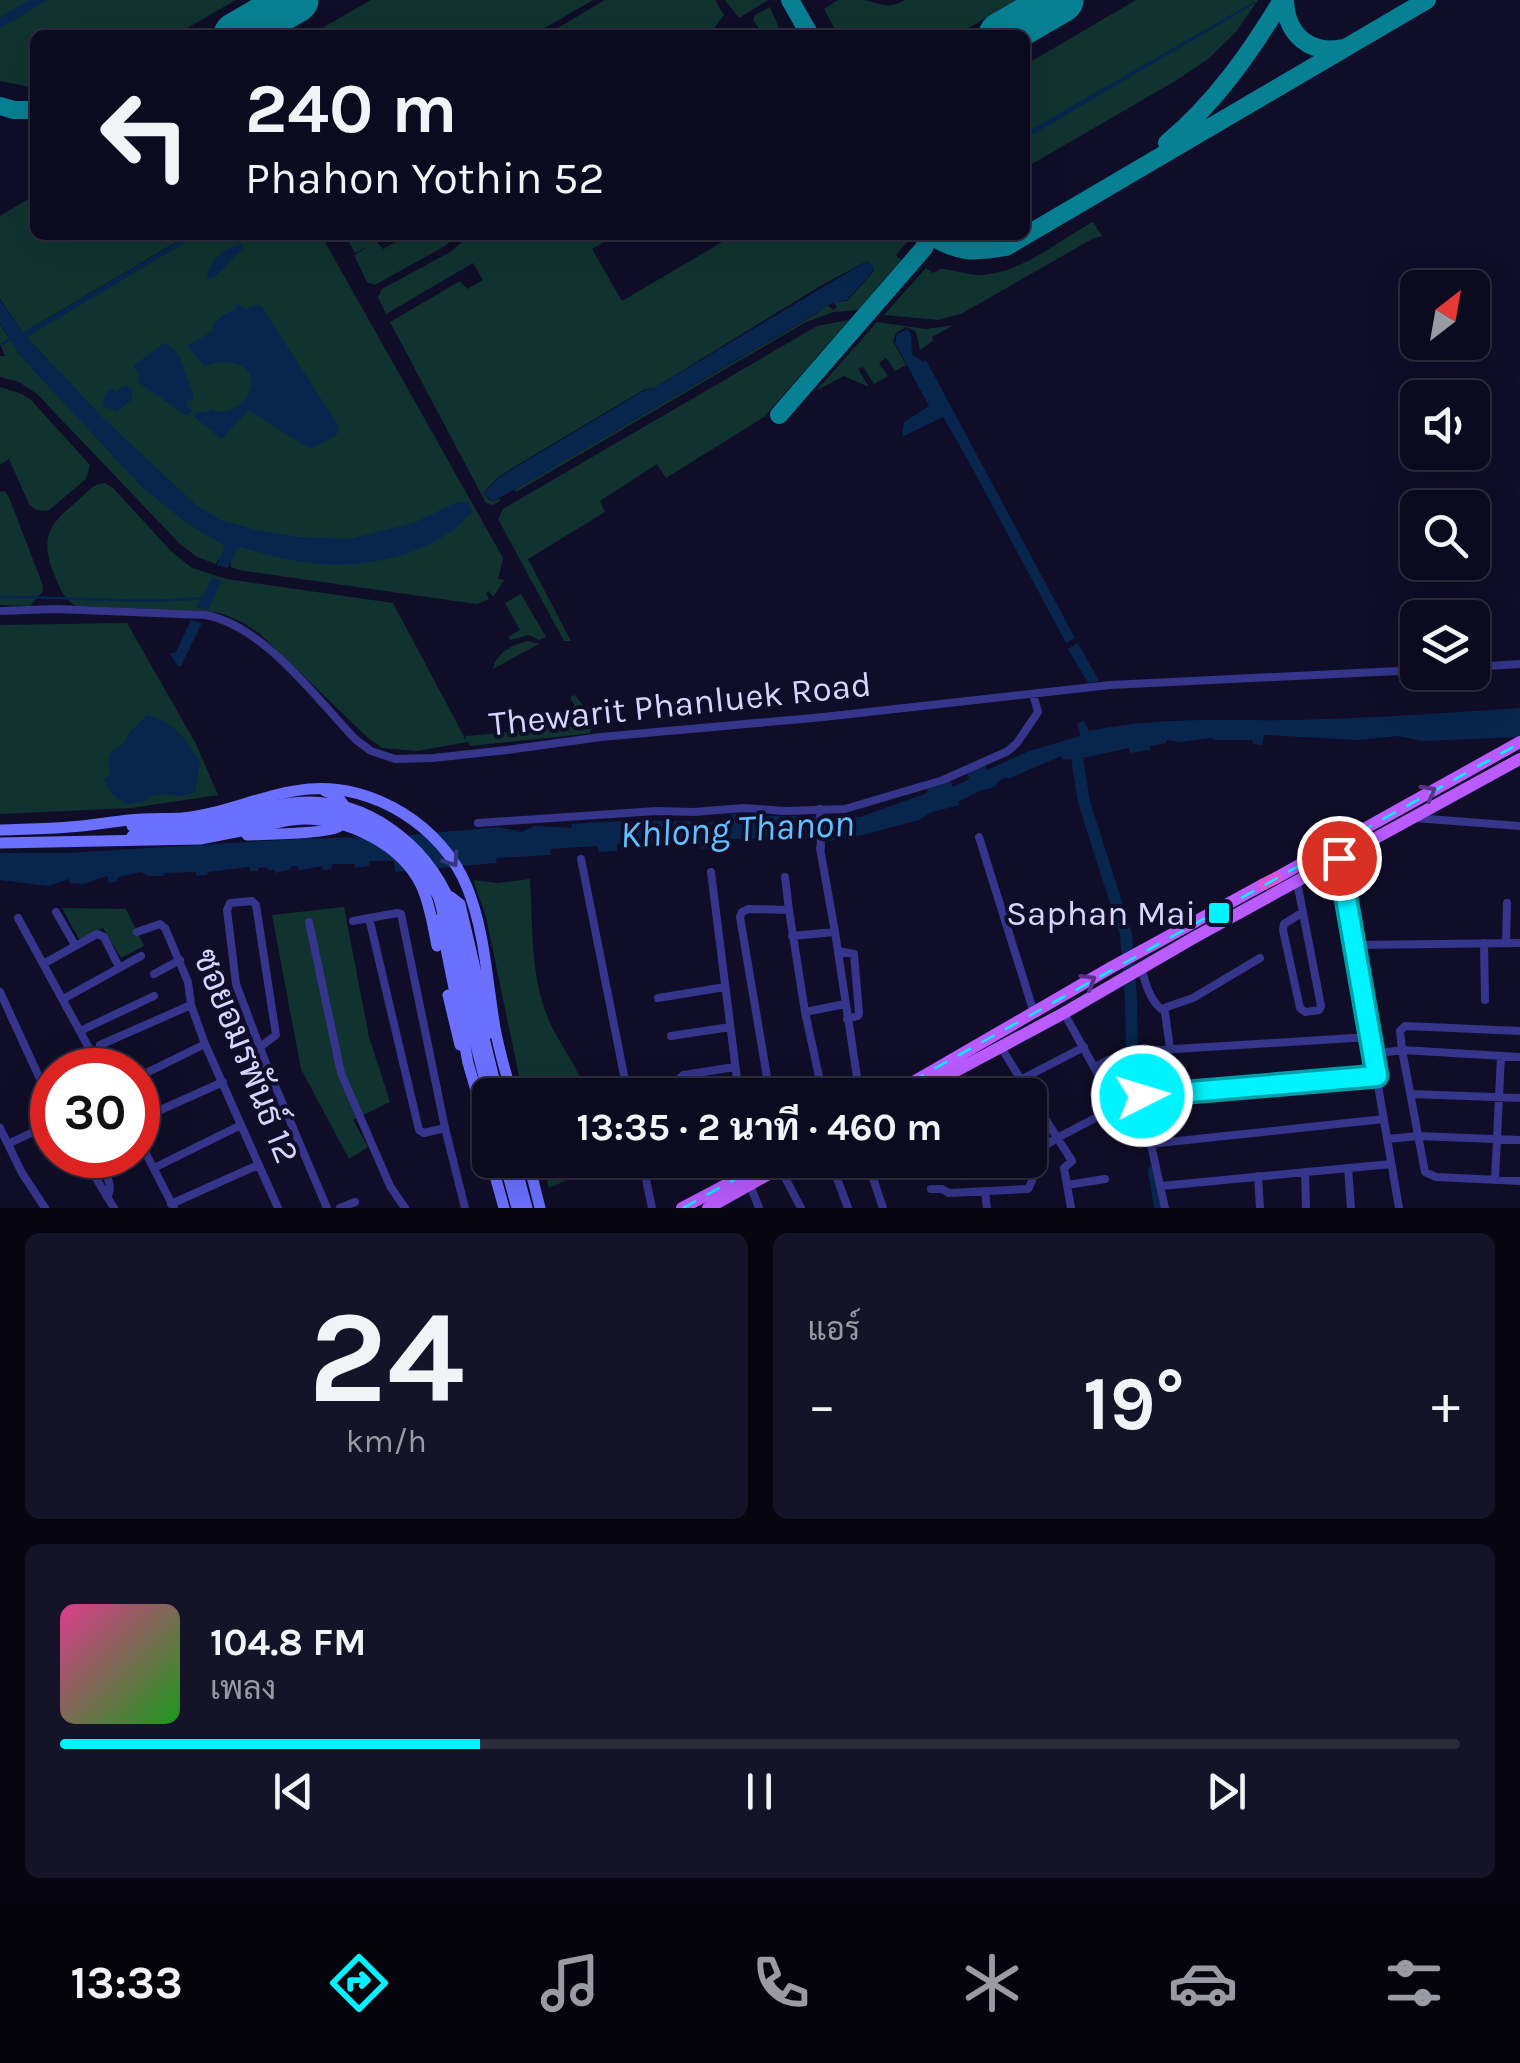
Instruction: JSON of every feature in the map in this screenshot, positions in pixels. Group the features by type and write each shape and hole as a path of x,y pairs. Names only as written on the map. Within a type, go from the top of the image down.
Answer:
{"main road":[{"path":"935,1078 998,1041 1064,1013 1270,881 1520,742"},
{"path":"940,1078 1034,1013 1297,882 1517,761"},
{"path":"0,830 179,840 340,826 346,810 341,801 311,788"},
{"path":"0,843 132,819 205,814 311,788 358,794 401,812 438,840 467,885 475,911 503,1078"},
{"path":"132,831 216,820 297,802 358,811 396,832 431,866 443,885 500,1078"},
{"path":"71,833 213,829 296,811 328,813 371,827 417,863 439,898 484,1078"},
{"path":"221,836 302,819 322,820 362,832 404,861 421,884 428,902 472,1086"},
{"path":"472,1078 438,910 439,902 449,897 460,904 501,1078"},
{"path":"438,910 477,1078"},
{"path":"466,928 496,1030"},
{"path":"499,1178 504,1208"},
{"path":"507,1178 526,1208"},
{"path":"517,1178 517,1208"},
{"path":"532,1178 540,1208"},
{"path":"682,1208 733,1178"},
{"path":"708,1208 759,1178"}],"street":[{"name":"Thewarit Phanluek Road","path":"0,611 56,609 224,619 270,648 355,740 371,751 396,758 507,750 1110,685 1400,671"},
{"path":"1490,666 1520,664"},
{"path":"478,823 656,811 845,810 944,780 1008,750 1038,712 1033,694"},
{"path":"820,810 821,846 857,1078"},
{"path":"1414,818 1520,826"},
{"path":"979,836 1034,1013"},
{"path":"1339,858 1399,1208"},
{"path":"581,859 625,1078"},
{"path":"710,872 737,1078"},
{"path":"785,877 792,936 819,1078"},
{"path":"1297,882 1304,912 1322,1006 1320,1010 1305,1012 1300,1008 1283,930 1284,924 1304,912"},
{"path":"260,1047 276,1035 256,905 239,900 230,903 227,910 236,984 260,1047 328,1208"},
{"path":"1506,943 1507,903"},
{"path":"767,1078 740,917 748,909 789,910"},
{"path":"56,912 75,946"},
{"path":"353,920 401,914 445,1128 466,1208"},
{"path":"18,918 89,1048"},
{"path":"369,918 419,1130 424,1133 445,1128"},
{"path":"309,922 341,1073 390,1186 404,1208"},
{"name":"ซอยอมรพันธ์ 12","path":"136,932 163,925 188,982 204,1044 275,1207"},
{"path":"792,936 834,932"},
{"path":"44,964 102,934 119,967"},
{"path":"1353,945 1520,942"},
{"path":"1484,943 1486,1000"},
{"path":"838,951 854,954 859,1013 847,1019"},
{"path":"62,999 141,956"},
{"path":"1131,967 1161,1009 1192,998 1260,958"},
{"path":"154,974 180,960"},
{"path":"658,998 725,987"},
{"path":"0,992 30,1057"},
{"path":"80,1032 154,996"},
{"path":"805,1012 845,1004"},
{"path":"100,1045 191,1005"},
{"path":"1165,1012 1170,1049"},
{"path":"1047,1146 1102,1114 1109,1102 1095,1067 1064,1013"},
{"path":"670,1036 730,1026"},
{"path":"1520,1031 1405,1026 1400,1032 1424,1172 1436,1178 1520,1181"},
{"path":"1095,1067 1133,1053 1370,1037"},
{"path":"998,1041 1019,1078"},
{"path":"160,1066 204,1044"},
{"path":"1024,1078 1084,1047"},
{"path":"1373,1054 1402,1050 1520,1057"},
{"path":"1133,1053 1166,1208"},
{"path":"1495,1180 1501,1056"},
{"path":"680,1078 735,1067"},
{"path":"951,1073 954,1078"},
{"path":"1142,1096 1377,1076"},
{"path":"160,1110 223,1082"},
{"path":"1410,1094 1520,1098"},
{"path":"1150,1144 1384,1119"},
{"path":"1047,1122 1072,1161 1064,1168 1071,1208"},
{"path":"160,1165 241,1125"},
{"path":"0,1128 44,1208"},
{"path":"8,1144 30,1134"},
{"path":"1388,1139 1418,1136 1520,1140"},
{"path":"1161,1186 1392,1164"},
{"path":"159,1178 172,1206 258,1165"},
{"path":"1348,1168 1351,1208"},
{"path":"1305,1172 1306,1208"},
{"path":"1258,1176 1260,1208"},
{"path":"96,1178 114,1208"},
{"path":"107,1178 111,1191 107,1196"},
{"path":"646,1178 652,1208"},
{"path":"784,1178 801,1208"},
{"path":"837,1178 848,1208"},
{"path":"873,1178 883,1208"},
{"path":"931,1190 949,1193 1028,1189 1032,1178"},
{"path":"1067,1184 1105,1178"},
{"path":"750,1186 759,1208"},
{"path":"985,1191 987,1208"},
{"path":"340,1208 355,1202"}],"green space":[{"path":"0,0 236,0 184,30 30,30 30,87 0,81"},
{"path":"371,0 593,0 542,30 319,30"},
{"path":"605,0 715,0 724,15 713,30 554,30"},
{"path":"725,0 768,0 739,18"},
{"path":"838,0 889,5 905,0 1017,0 966,30 835,30 824,9"},
{"path":"1136,0 1258,0 1236,32 1208,59 1030,165 1030,62"},
{"path":"770,7 780,30 760,30 753,20"},
{"path":"30,198 30,240 180,240 22,331 0,299 0,216"},
{"path":"1093,222 1102,236 961,314 938,320 884,315 926,268 933,273 940,269 974,275 1009,269"},
{"path":"189,240 324,240 503,558 498,579 504,580 494,596 489,591 489,599 477,604 239,570 231,567 231,562 218,560 216,564 197,557 180,544 37,394 19,382 0,377 0,356 5,356 0,344 0,324 12,343"},
{"path":"348,240 378,240 383,249 399,240 452,240 375,285 367,282 354,255 369,246 355,253"},
{"path":"465,240 607,240 592,249 622,301 726,240 907,242 896,255 901,260 858,310 834,312 806,322 514,490 826,305 834,310 837,306 833,302 847,301 874,271 867,261 514,467 483,493 493,501 499,499 493,505 486,503 390,322 460,281 467,289 483,280 473,263 386,314 378,297 382,289"},
{"path":"849,320 764,417 666,478 657,464 600,501 605,512 528,559 571,641 564,641 498,519 503,509 817,326"},
{"path":"877,322 926,329 954,325 932,337 933,341 920,350 916,332 906,327 896,333 893,341 906,365 895,371 886,358 879,363 888,376 874,384 863,367 858,369 869,387 844,376 816,391"},
{"path":"0,387 31,400 90,465 86,479 49,510 38,510 29,504 9,459 0,465"},
{"path":"105,483 192,568 227,579 393,603 466,740 466,736 576,726 581,718 570,697 575,695 590,718 590,733 470,746 468,742 417,751 382,748 260,634 242,622 207,611 76,606 65,596 54,574 47,545 49,534 60,517 91,488"},
{"path":"2,491 10,500 42,583 43,591 30,606 0,605"},
{"path":"521,594 546,637 508,637 520,630 505,603"},
{"path":"127,623 196,744 218,795 131,808 0,814 0,625"},
{"path":"528,641 539,644 493,669 501,654"},
{"path":"530,879 533,950 542,1002 580,1078 519,1078 486,917 473,880 498,883"},
{"path":"344,907 369,1037 390,1102 353,1120 368,1147 349,1159 301,1069 272,915"},
{"path":"62,908 126,909 144,946 121,958 103,928 79,939"},
{"path":"546,1178 571,1178 549,1188"}],"water":[{"path":"29,0 48,0 0,28 0,17"},
{"path":"1255,1 1030,136 1030,130"},
{"path":"181,240 190,240 28,338 103,418 195,504 220,520 297,537 350,539 414,523 457,502 469,502 472,512 437,540 371,562 303,562 241,547 228,568 217,565 223,545 184,521 142,487 19,354 0,323 0,300 22,331"},
{"path":"241,244 244,248 210,279 207,276 215,260"},
{"path":"867,261 873,271 847,300 826,306 493,501 483,494 514,468"},
{"path":"237,303 246,309 261,306 340,428 336,435 307,447 249,410 222,439 193,416 211,409 231,409 250,391 252,382 246,369 225,362 204,366 188,346 214,330 213,325 235,311"},
{"path":"907,329 911,333 912,354 923,362 926,360 1075,638 1066,643 943,417 902,437 904,422 929,406 895,343 897,334"},
{"path":"163,344 179,355 193,394 187,407 193,410 187,416 138,382 139,374 133,366"},
{"path":"124,386 133,391 131,400 117,411 104,407 108,391 115,392"},
{"path":"213,577 221,582 208,610 196,608"},
{"path":"191,620 202,623 178,666 170,654 176,652"},
{"path":"1078,643 1099,681 1088,683 1068,649"},
{"name":"Khlong Thanon","path":"1520,708 1520,737 1423,741 1398,736 1358,740 1264,735 1262,745 1253,744 1252,740 1167,740 1150,746 1150,750 1130,753 1129,748 1063,760 1061,756 1006,777 995,787 958,802 960,805 932,812 919,820 824,842 717,839 717,848 701,849 700,841 633,841 617,844 617,851 599,852 597,846 550,849 551,855 395,872 394,861 370,861 369,866 355,868 355,864 333,864 331,869 323,870 323,866 299,870 292,866 275,873 267,867 197,876 195,872 147,876 142,872 109,883 107,876 80,885 71,884 69,879 48,886 0,880 0,853 397,836 499,827 522,832 534,826 571,828 572,824 610,822 722,823 723,818 744,813 757,823 764,823 765,816 860,817 927,793 927,789 951,782 953,787 969,779 967,772 985,765 987,770 1029,751 1080,736 1077,723 1084,721 1089,731 1167,721 1324,719"},
{"path":"147,715 172,727 200,762 195,792 155,795 147,801 125,804 112,794 104,779 110,775 108,757"}],"waterway":[{"path":"2,344 10,339"},
{"path":"0,597 151,601 201,598"},
{"path":"1076,751 1084,802 1126,934 1132,1052 1147,1142"},
{"path":"1154,1171 1160,1208"}],"taxiway":[{"path":"790,0 807,30"},
{"path":"1167,143 1230,76 1282,0"},
{"path":"1285,0 1290,23 1302,39 1320,48 1343,48"},
{"path":"1030,233 1427,0"},
{"path":"0,106 30,110"},
{"path":"779,415 927,240"},
{"path":"939,240 966,250 1006,247 1018,240"}],"runway":[{"path":"245,30 296,0"},
{"path":"1010,30 1061,0"}],"railway":[{"path":"918,1078 1520,743"},
{"path":"683,1208 737,1178"}],"place":[{"name":"Saphan Mai","path":"1219,913"}],"route":[{"path":"1142,1096 1377,1076 1339,858"}]}
